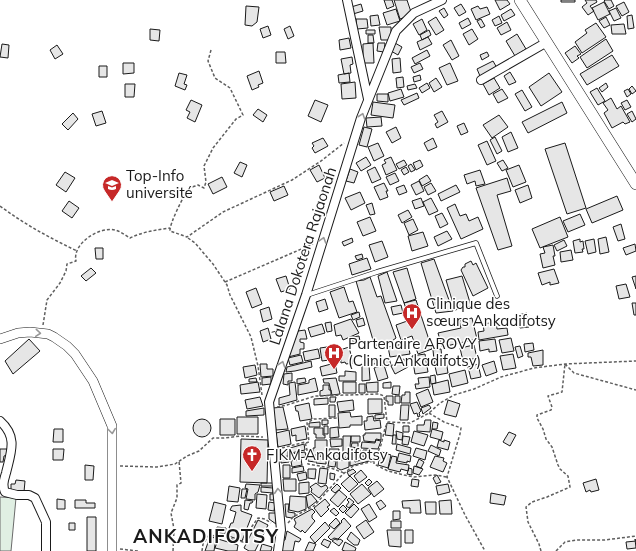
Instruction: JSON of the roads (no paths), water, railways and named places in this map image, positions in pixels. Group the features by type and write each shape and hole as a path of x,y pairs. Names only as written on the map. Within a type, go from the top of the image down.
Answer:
{"main road":[{"path":"520,0 636,184"}],"street":[{"path":"347,0 368,100"},
{"name":"Làlana Dokotera Rajaonah","path":"278,551 281,530 269,405 324,240 361,118 396,31 414,13 442,0"},
{"path":"481,80 547,42"},
{"path":"0,339 18,333 40,333 54,336 67,346 93,381 112,426 112,550"},
{"path":"0,420 6,426 12,441 12,450 3,487 5,492 17,495 29,495 35,498 46,522 46,551"}],"lane":[{"path":"306,295 377,272 476,243 497,296"}],"place":[{"name":"Top-Info université","path":"112,202"},
{"name":"Clinique des sœurs Ankadifotsy","path":"412,330"},
{"name":"Partenaire AROVY (Clinic Ankadifotsy)","path":"334,370"},
{"name":"FJKM Ankadifotsy","path":"252,472"}],"district":[{"name":"ANKADIFOTSY","path":"206,536"}]}
